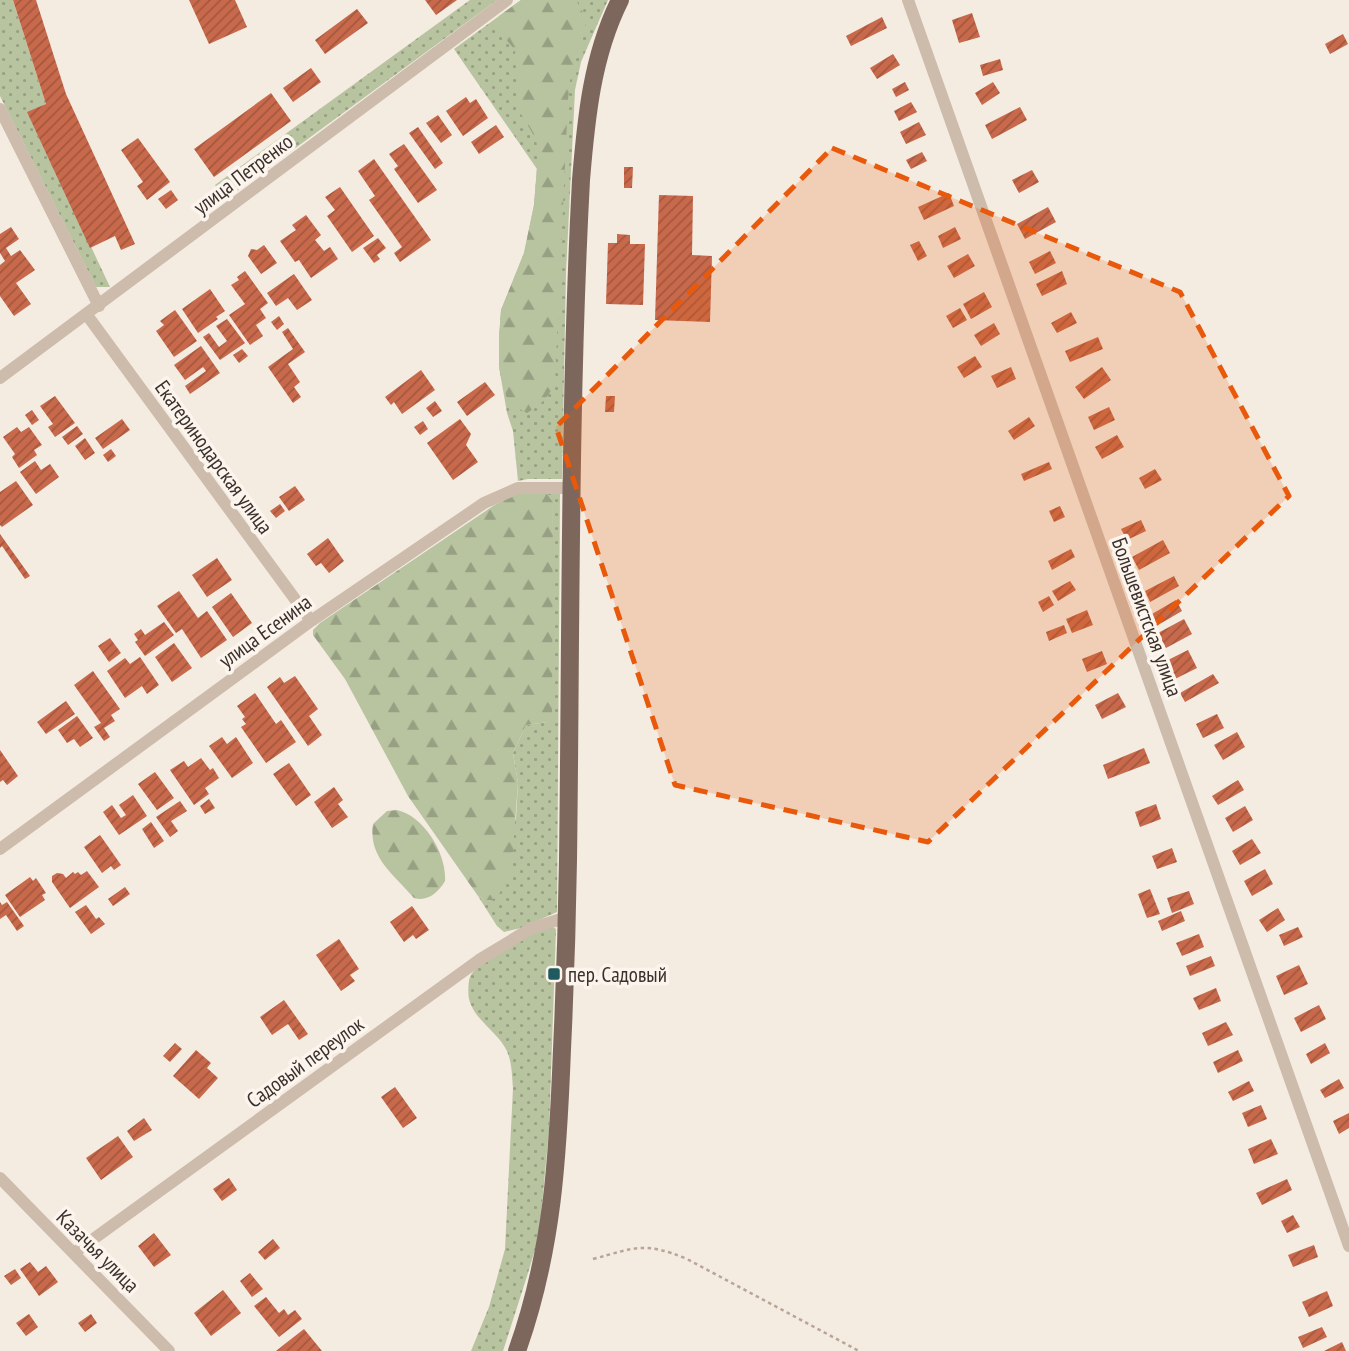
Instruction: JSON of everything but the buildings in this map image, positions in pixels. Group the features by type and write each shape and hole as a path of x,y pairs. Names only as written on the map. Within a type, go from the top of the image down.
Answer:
{"main road":[{"path":"517,1351 540,1271 554,1190 558,1146 567,917 570,488 576,275 584,139 598,61 620,0"}],"street":[{"name":"улица Петренко","path":"0,378 507,0"},
{"name":"Большевистская улица","path":"908,0 1349,1246"},
{"path":"0,109 99,306"},
{"name":"Екатеринодарская улица","path":"86,315 311,621"},
{"name":"улица Есенина","path":"0,849 311,621 484,503 527,486 570,488"},
{"name":"Садовый переулок","path":"74,1253 479,960 530,929 567,917"},
{"name":"Казачья улица","path":"0,1178 169,1351"}],"path":[{"path":"593,1259 643,1246 663,1248 859,1351"}],"highlighted area":[{"path":"832,148 1180,292 1289,496 928,842 675,785 556,427"}],"green space":[{"path":"0,0 13,0 46,104 28,113 110,287 96,287 0,96"},
{"path":"470,0 497,0 226,199 215,185"},
{"path":"521,0 608,0 581,62 575,90 566,273 562,479 518,481 513,431 499,367 499,338 501,310 524,253 534,205 537,169 454,49"},
{"path":"521,0 576,0 587,20 570,81 568,99 555,381 544,400 527,413 510,404 499,367 501,310 524,253 534,205 538,154 536,139 521,114 515,50 497,29 499,16"},
{"path":"515,494 547,494 553,502 552,718 548,722 526,725 513,753 518,783 512,863 498,896 492,900 484,900 478,896 408,796 345,679 313,635 313,630 493,506"},
{"path":"547,494 560,494 557,912 521,928 504,932 497,926 478,896 484,900 516,818 518,783 513,753 526,725 547,722 553,502"},
{"path":"397,810 425,828 442,859 445,881 436,893 428,898 414,898 390,873 374,846 373,824 387,811"},
{"path":"551,926 556,929 549,1131 537,1243 503,1351 471,1351 489,1307 505,1249 513,1088 507,1051 472,1006 469,979 475,970 494,955"}],"place":[{"name":"пер. Садовый","path":"554,974"}]}
